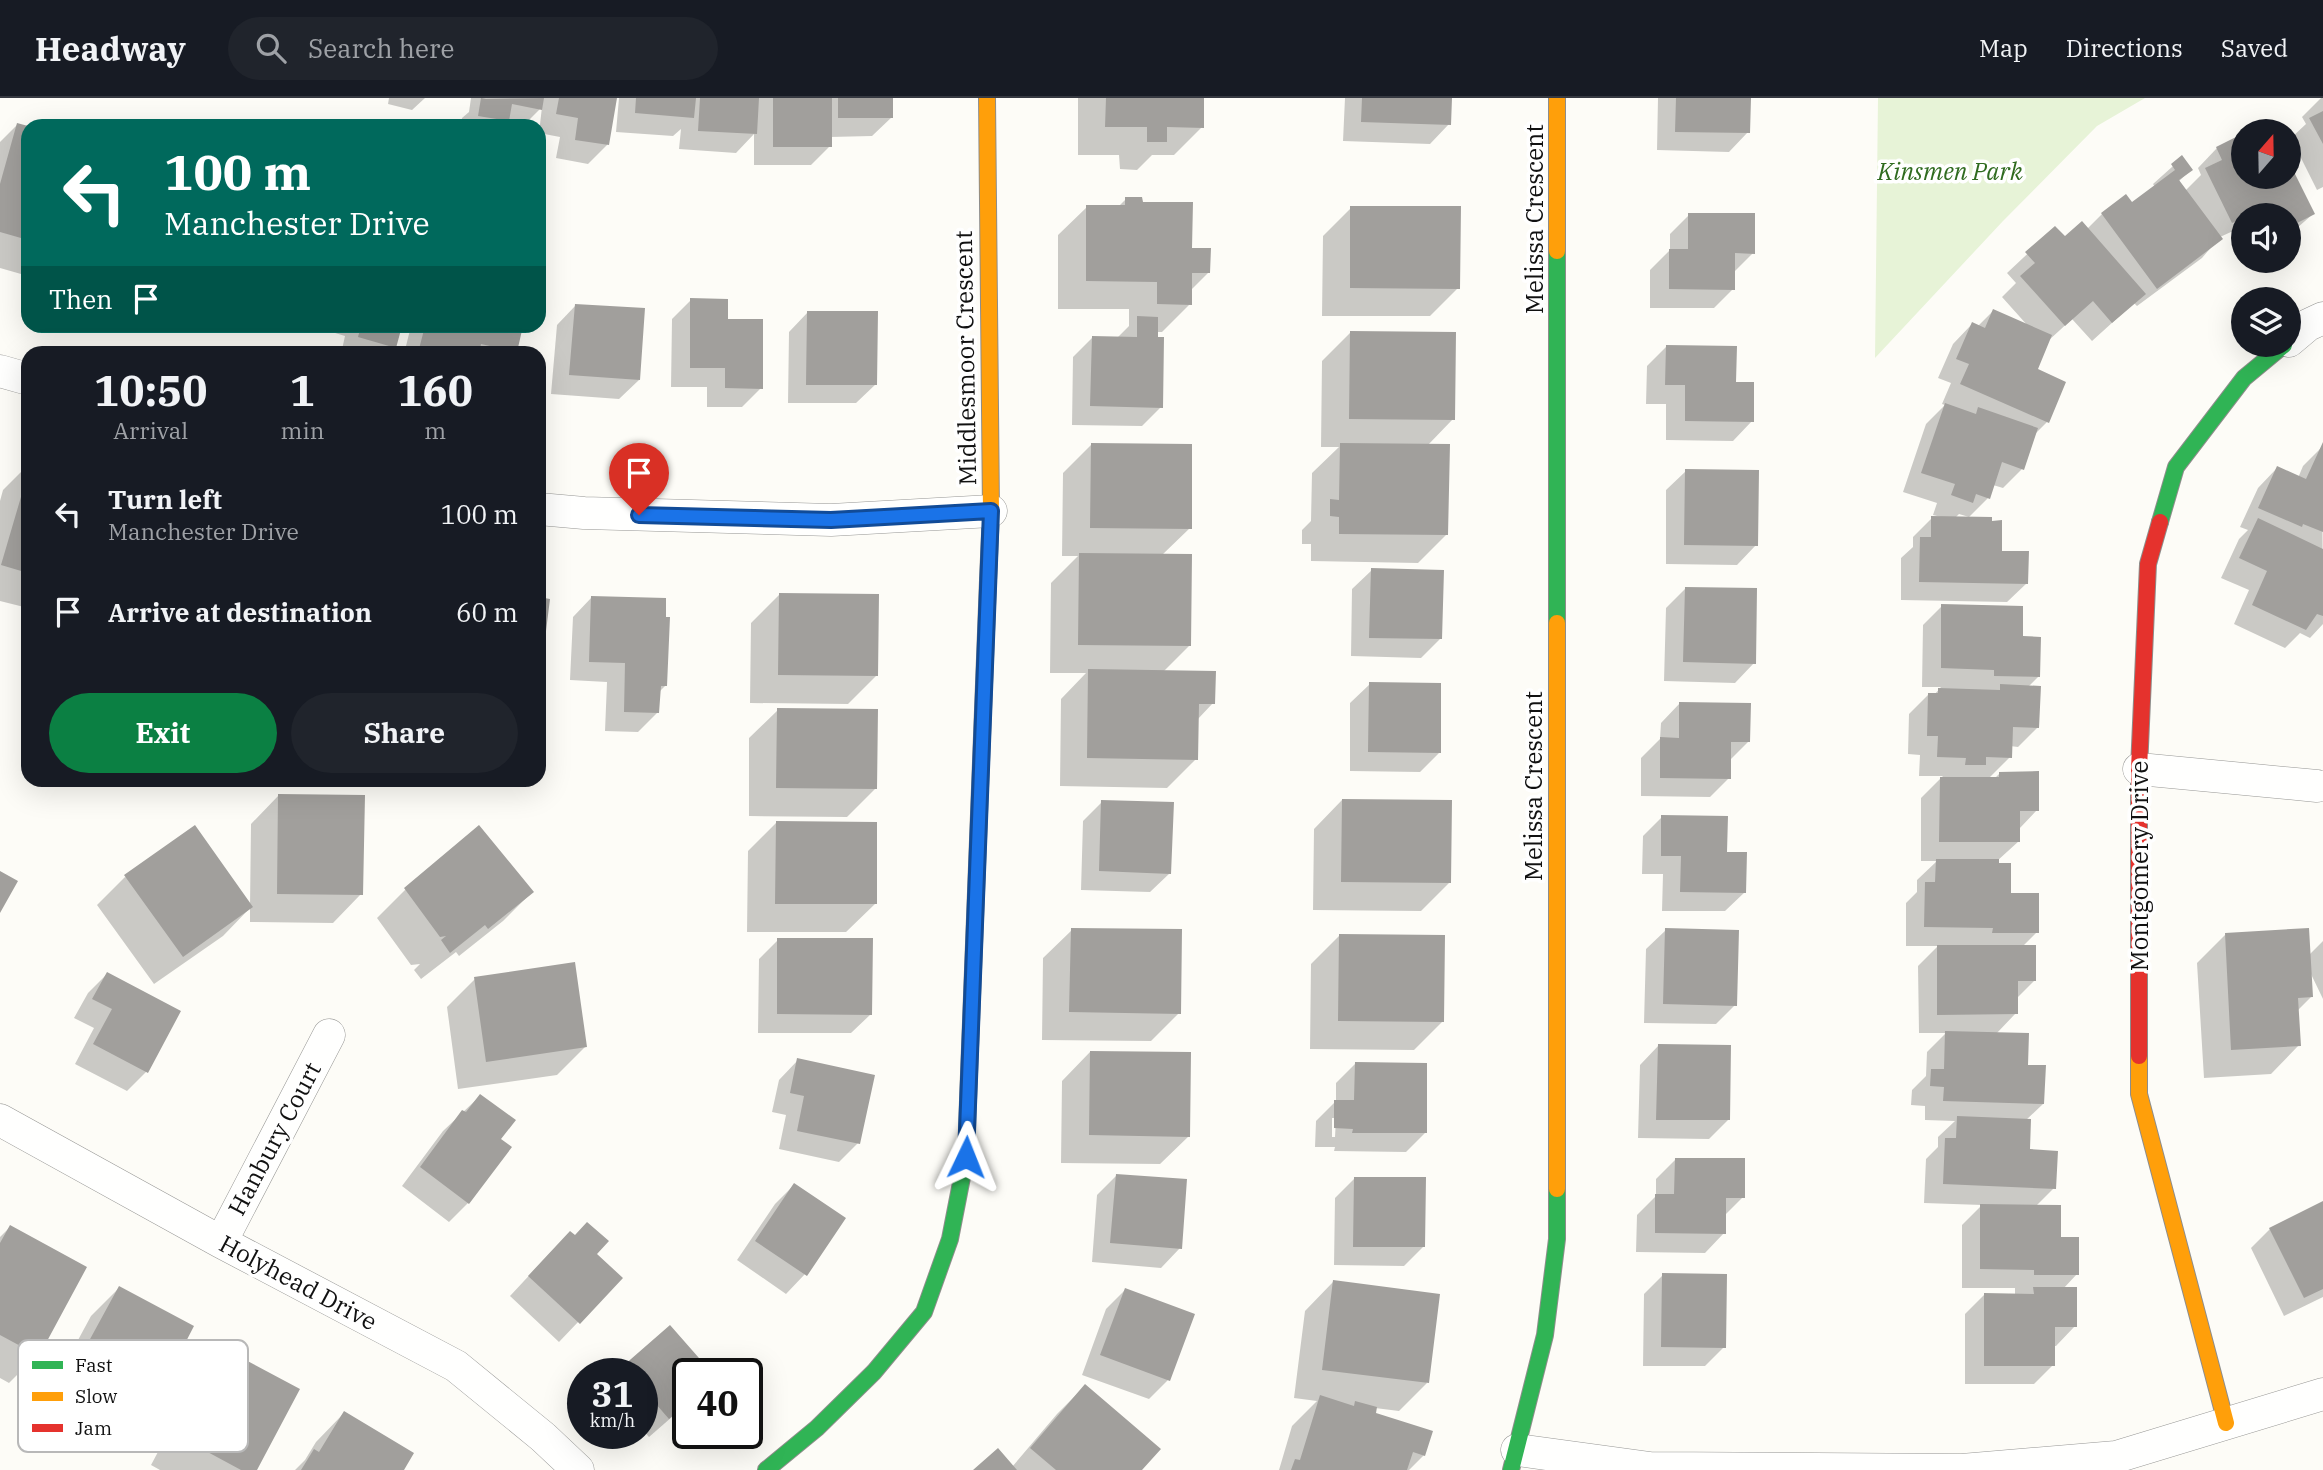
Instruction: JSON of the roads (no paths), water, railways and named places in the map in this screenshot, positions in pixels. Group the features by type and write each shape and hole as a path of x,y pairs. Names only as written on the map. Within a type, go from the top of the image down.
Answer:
{"street":[{"name":"Middlesmoor Crescent","path":"766,1470 817,1428 874,1372 924,1312 950,1239 966,1157 991,511 987,98"},
{"name":"Melissa Crescent","path":"1514,1460 1545,1335 1557,1239 1557,98"},
{"path":"2301,331 2323,318"},
{"name":"Montgomery Drive","path":"2226,1423 2139,1094 2139,769 2148,564 2176,467 2244,378 2269,357"},
{"path":"0,371 21,377"},
{"path":"546,510 598,514 831,520 991,511"},
{"path":"2139,769 2317,786"},
{"name":"Hanbury Court","path":"221,1242 329,1035"},
{"name":"Holyhead Drive","path":"0,1120 221,1242 456,1366 543,1437 578,1470"},
{"path":"1514,1460 1650,1468 1962,1470 2116,1457 2323,1394"}],"park label":[{"name":"Kinsmen Park","path":"1950,172"}]}
